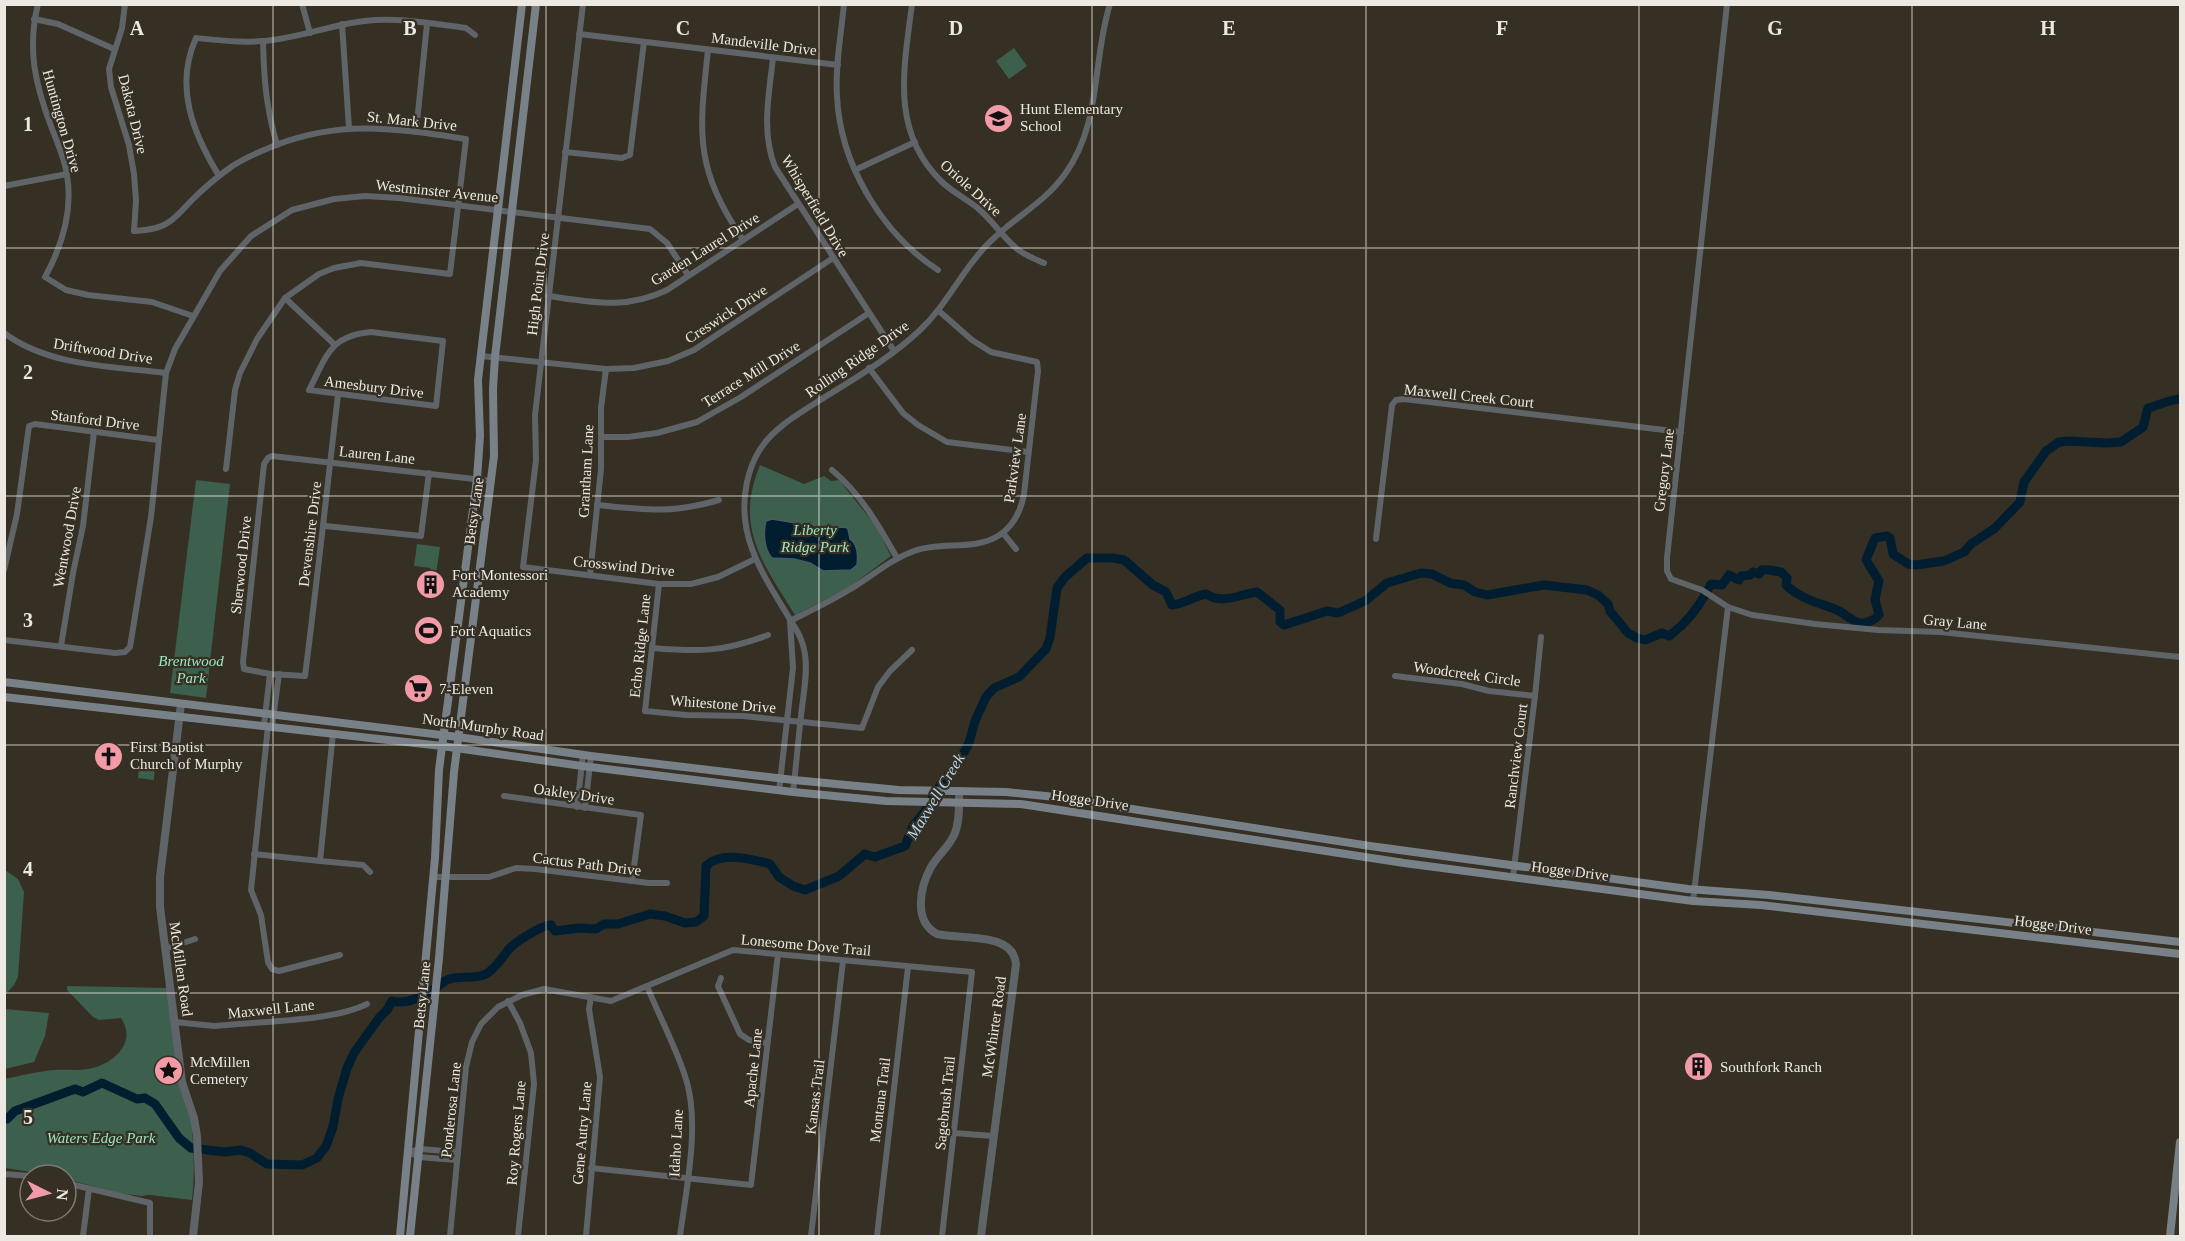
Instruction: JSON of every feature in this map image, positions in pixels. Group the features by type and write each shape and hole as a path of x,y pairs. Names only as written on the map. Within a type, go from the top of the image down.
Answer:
{"main road":[{"name":"Betsy Lane","path":"400,1236 433,877 442,746 477,479 480,436 478,380 522,4"},
{"name":"Betsy Lane","path":"410,1236 439,958 456,748 492,481 495,357 536,4"},
{"path":"512,87 526,88"},
{"path":"465,572 479,573"},
{"path":"453,656 468,658"},
{"name":"North Murphy Road","path":"4,682 794,780 955,791"},
{"name":"North Murphy Road","path":"4,697 442,746 779,791 885,801 959,802"},
{"name":"Hogge Drive","path":"955,791 1006,792 1055,797 1370,846 1695,890 1769,895 2181,942"},
{"name":"Hogge Drive","path":"959,802 1021,804 1368,857 1693,901 1761,905 2181,954"},
{"path":"1192,829 1194,818"},
{"path":"1368,857 1370,846"},
{"path":"2170,1236 2181,1142"}],"street":[{"name":"Huntington Drive","path":"38,4 34,19 32,59 39,95 67,174 69,199 65,230 45,277 66,290 88,295 152,302 193,316"},
{"name":"Dakota Drive","path":"125,4 122,28 110,69 111,87 129,145 134,174 136,201 134,231"},
{"path":"302,4 310,33"},
{"name":"High Point Drive","path":"523,567 536,460 535,415 583,4"},
{"path":"844,4 837,98 840,124 855,170 894,232 938,270"},
{"name":"Oriole Drive","path":"912,4 903,89 905,115 915,142 926,162 940,180 981,211 1021,251 1044,263"},
{"name":"Rolling Ridge Drive","path":"793,792 805,654 799,632 790,621 755,559 747,536 744,513 747,482 759,451 784,424 894,351 919,331 939,311 975,258 1000,231 1045,197 1066,173 1080,149 1094,107 1103,29 1110,4"},
{"name":"Gregory Lane","path":"1727,4 1667,548 1667,571 1674,581 1706,592 1728,607"},
{"path":"34,19 58,24 114,49"},
{"path":"219,176 204,151 196,131 186,90 186,67 196,38 222,41 263,41 310,33 342,24 394,20 466,28 475,35"},
{"path":"342,24 349,128"},
{"path":"416,132 427,24"},
{"name":"Mandeville Drive","path":"579,34 838,65"},
{"path":"263,41 264,91 277,145"},
{"path":"565,152 618,158 628,157 631,153 644,42"},
{"path":"708,50 702,111 703,150 708,174 718,198 743,240"},
{"name":"Whisperfield Drive","path":"773,58 766,112 767,140 778,173 894,351"},
{"name":"St. Mark Drive","path":"134,231 152,230 169,222 202,189 232,166 277,145 325,131 349,128 386,128 466,139 457,206"},
{"path":"855,170 915,142"},
{"path":"4,186 67,174"},
{"name":"Westminster Avenue","path":"61,646 115,653 127,651 132,643 133,620 151,517 166,373 175,349 220,271 252,236 292,210 334,199 365,196 399,198 650,229 667,243 688,276"},
{"name":"Garden Laurel Drive","path":"548,296 602,303 627,303 657,295 798,204"},
{"path":"226,469 235,390 240,373 257,339 285,298 319,274 334,268 361,263 450,274 457,206"},
{"name":"Creswick Drive","path":"481,356 606,369 634,369 668,361 694,350 833,258"},
{"path":"285,298 334,344"},
{"name":"Parkview Lane","path":"939,311 972,340 991,352 1037,362 1038,371 1024,494 1020,511 1003,533"},
{"name":"Terrace Mill Drive","path":"601,437 628,437 657,433 697,422 741,398 869,313"},
{"name":"Amesbury Drive","path":"371,332 443,341 436,406 309,390 334,344 353,333 371,332"},
{"name":"Driftwood Drive","path":"4,333 24,346 67,360 166,373"},
{"path":"869,368 903,413 947,442 1028,452"},
{"name":"Grantham Lane","path":"590,575 597,504 601,408 606,369"},
{"name":"Devenshire Drive","path":"279,674 305,676 325,525 338,395"},
{"name":"Maxwell Creek Court","path":"1376,539 1392,405 1396,400 1404,399 1681,432"},
{"name":"Stanford Drive","path":"4,570 17,514 28,426 35,424 158,440"},
{"name":"Wentwood Drive","path":"61,646 83,526 94,432"},
{"name":"Lauren Lane","path":"264,464 272,456 492,481"},
{"name":"Sherwood Drive","path":"264,464 243,662 244,669 270,674"},
{"path":"832,470 842,478 869,511 897,558"},
{"path":"325,525 421,536 429,473"},
{"path":"597,504 652,510 676,510 719,500"},
{"path":"790,621 848,591 897,558 927,547 984,542 1003,533 1016,549"},
{"name":"Crosswind Drive","path":"523,567 659,584 691,584 718,577 755,559"},
{"name":"Echo Ridge Lane","path":"645,711 659,584"},
{"path":"1693,901 1728,607"},
{"name":"Gray Lane","path":"1728,607 1752,615 1815,624 1878,630 1946,632 2181,657"},
{"name":"Rolling Ridge Drive","path":"779,791 793,668 790,621"},
{"path":"652,648 686,651 716,650 741,646 768,635"},
{"name":"Ranchview Court","path":"1513,877 1541,637"},
{"path":"4,640 61,646"},
{"name":"Whitestone Drive","path":"645,711 787,720 862,728 879,687 890,671 912,650"},
{"path":"269,715 279,674 270,674 269,715 251,890 261,915 270,966 279,971 340,955"},
{"name":"Woodcreek Circle","path":"1395,676 1462,684 1489,692 1535,696"},
{"name":"McMillen Road","path":"181,704 160,877 160,907 182,1082 194,1118 197,1136 199,1182 193,1236"},
{"path":"320,861 333,733"},
{"path":"585,808 587,755"},
{"path":"577,807 586,767"},
{"name":"McWhirter Road","path":"955,791 959,802 955,832 927,876 921,914 926,926 937,934 998,941 1009,947 1015,956 1016,969 981,1236"},
{"name":"Oakley Drive","path":"504,796 640,815 632,881"},
{"path":"254,854 363,865 370,872"},
{"name":"Cactus Path Drive","path":"433,877 489,877 516,868 668,883"},
{"path":"165,949 195,939"},
{"name":"Lonesome Dove Trail","path":"508,1001 522,994 544,989 611,1001 733,950 972,972"},
{"name":"Apache Lane","path":"687,1178 751,1185 778,954"},
{"name":"Kansas Trail","path":"811,1236 843,961"},
{"name":"Montana Trail","path":"877,1236 908,967"},
{"name":"Sagebrush Trail","path":"942,1236 972,972"},
{"path":"721,978 718,986 740,1034 749,1040 767,1043"},
{"name":"Idaho Lane","path":"646,986 686,1077 690,1103 692,1138 680,1236"},
{"name":"Gene Autry Lane","path":"586,1236 600,1077 590,1009 591,997"},
{"name":"Ponderosa Lane","path":"450,1236 466,1067 472,1042 481,1024 498,1007 508,1001"},
{"name":"Roy Rogers Lane","path":"508,1001 520,1023 531,1053 534,1084 518,1236"},
{"name":"Maxwell Lane","path":"175,1022 214,1026 234,1025 335,1014 358,1009 367,1004"},
{"path":"954,1133 993,1136"},
{"path":"409,1152 458,1160"},
{"path":"419,1153 458,1152"},
{"path":"591,1168 687,1178"},
{"path":"78,1186 150,1203 150,1236"},
{"path":"83,1236 89,1189"}],"green space":[{"path":"1014,48 1027,66 1009,79 996,61"},
{"name":"Liberty Ridge Park","path":"760,465 804,484 824,476 831,481 839,480 876,526 891,556 845,590 795,615 763,561 751,526 750,508 753,487"},
{"name":"Brentwood Park","path":"196,480 230,484 206,698 170,693"},
{"path":"417,544 440,547 436,574 430,573 430,568 414,566"},
{"path":"140,760 155,761 154,780 138,778"},
{"path":"5,870 18,879 24,892 18,977 5,995"},
{"name":"Waters Edge Park","path":"67,986 168,988 188,1093 194,1173 192,1200 119,1193 78,1182 78,1163 18,1163 18,1170 5,1168 4,1079 36,1072 84,1070 97,1067 113,1058 124,1044 125,1027 121,1018 99,1020 93,1017 67,990"},
{"path":"5,1009 49,1013 45,1036 34,1062 5,1069"}],"water":[{"path":"772,519 802,524 810,523 818,528 845,527 856,547 857,565 851,570 823,571 810,563 794,559 772,558 767,550 764,535 766,521"}],"waterway":[{"name":"Maxwell Creek","path":"4,1118 7,1119 15,1111 75,1089 83,1092 102,1083 137,1099 145,1098 155,1104 179,1138 191,1148 225,1152 241,1150 267,1164 302,1165 317,1158 326,1146 333,1127 338,1099 354,1053 392,1001 414,1000 448,980 486,974 516,943 546,926 551,925 555,931 579,928 596,929 604,924 618,924 650,914 685,923 696,922 704,916 706,866 712,861 728,857 770,864 779,877 805,890 839,876 865,854 875,857 905,846 913,826 942,782 956,767 969,743 975,721 986,697 994,688 1019,677 1046,649 1050,638 1057,588 1065,577 1087,558 1124,560 1153,585 1166,592 1172,605 1206,594 1225,599 1257,592 1280,610 1280,622 1284,625 1327,611 1338,613 1365,601 1387,583 1421,573 1432,574 1450,583 1464,585 1475,592 1487,595 1544,585 1587,590 1598,595 1608,604 1610,611 1628,633 1645,640 1662,633 1669,636 1676,631 1693,613 1711,584 1722,585 1729,575 1739,580 1741,576 1750,575 1753,572 1759,574 1762,570 1781,572 1787,578 1786,585 1792,590 1860,623 1872,620 1879,615 1875,599 1879,581 1866,560 1875,538 1887,536 1890,538 1893,554 1908,564 1944,561 1964,552 1971,544 1995,528 2020,502 2024,482 2046,451 2059,442 2121,442 2143,427 2148,408 2180,399"}],"place":[{"name":"Hunt Elementary School","path":"999,118"},
{"name":"Fort Montessori Academy","path":"431,584"},
{"name":"Fort Aquatics","path":"429,631"},
{"name":"7-Eleven","path":"418,689"},
{"name":"First Baptist Church of Murphy","path":"109,756"},
{"name":"Southfork Ranch","path":"1699,1067"},
{"name":"McMillen Cemetery","path":"169,1071"}]}
